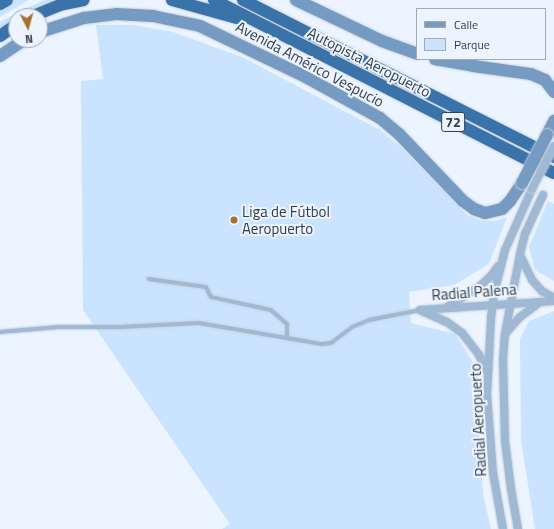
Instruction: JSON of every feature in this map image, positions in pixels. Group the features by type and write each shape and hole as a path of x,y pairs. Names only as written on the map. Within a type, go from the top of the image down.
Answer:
{"highway":[{"path":"0,4 8,0"},
{"path":"48,10 83,0"},
{"path":"172,0 258,23"},
{"name":"Autopista Aeropuerto","path":"214,0 554,173"},
{"name":"Autopista Aeropuerto","path":"243,0 554,157"},
{"path":"251,0 266,12"}],"street":[{"path":"296,0 382,41 416,54"},
{"name":"Avenida Américo Vespucio","path":"48,29 84,18 116,14 153,16 200,26 302,75 380,118 399,134 463,201 474,209 485,213 502,209 527,186 554,121"},
{"path":"0,56 12,48"},
{"path":"441,60 531,74 545,80 554,92"},
{"name":"Radial Aeropuerto","path":"503,529 492,458 487,375 492,305 507,242 527,186 554,146"},
{"name":"Radial Aeropuerto","path":"518,529 509,476 504,419 504,360 506,334 520,254 525,234 542,195"},
{"name":"Radial Palena","path":"520,254 524,268 532,280 542,291 554,300"},
{"name":"Radial Aeropuerto","path":"446,308 486,282 501,263"},
{"name":"Radial Palena","path":"420,310 554,300"},
{"path":"506,334 520,317 540,302"},
{"name":"Radial Palena","path":"420,310 447,322 462,333 480,355 487,375"}],"lane":[{"path":"149,279 206,287 211,298 271,310 287,324 287,338"},
{"path":"0,332 58,328 199,323 322,344 331,343 352,327 369,320 420,310"}],"green space":[{"path":"13,0 29,0 15,8 8,8 8,12 0,17 0,8"},
{"path":"45,0 64,0 44,8 26,8"},
{"path":"8,18 8,25 0,30 0,22"},
{"name":"Liga de Fútbol Aeropuerto","path":"96,25 134,25 173,32 242,57 380,130 402,148 467,215 482,221 495,221 507,217 489,264 454,285 409,292 411,323 455,334 475,365 483,494 491,529 222,529 230,524 83,310 81,81 103,79"},
{"path":"548,201 554,204 554,281 535,270 529,247"},
{"path":"554,311 554,529 535,529 521,440 520,339 529,321"}],"place":[{"name":"Liga de Fútbol Aeropuerto","path":"234,220"}]}
